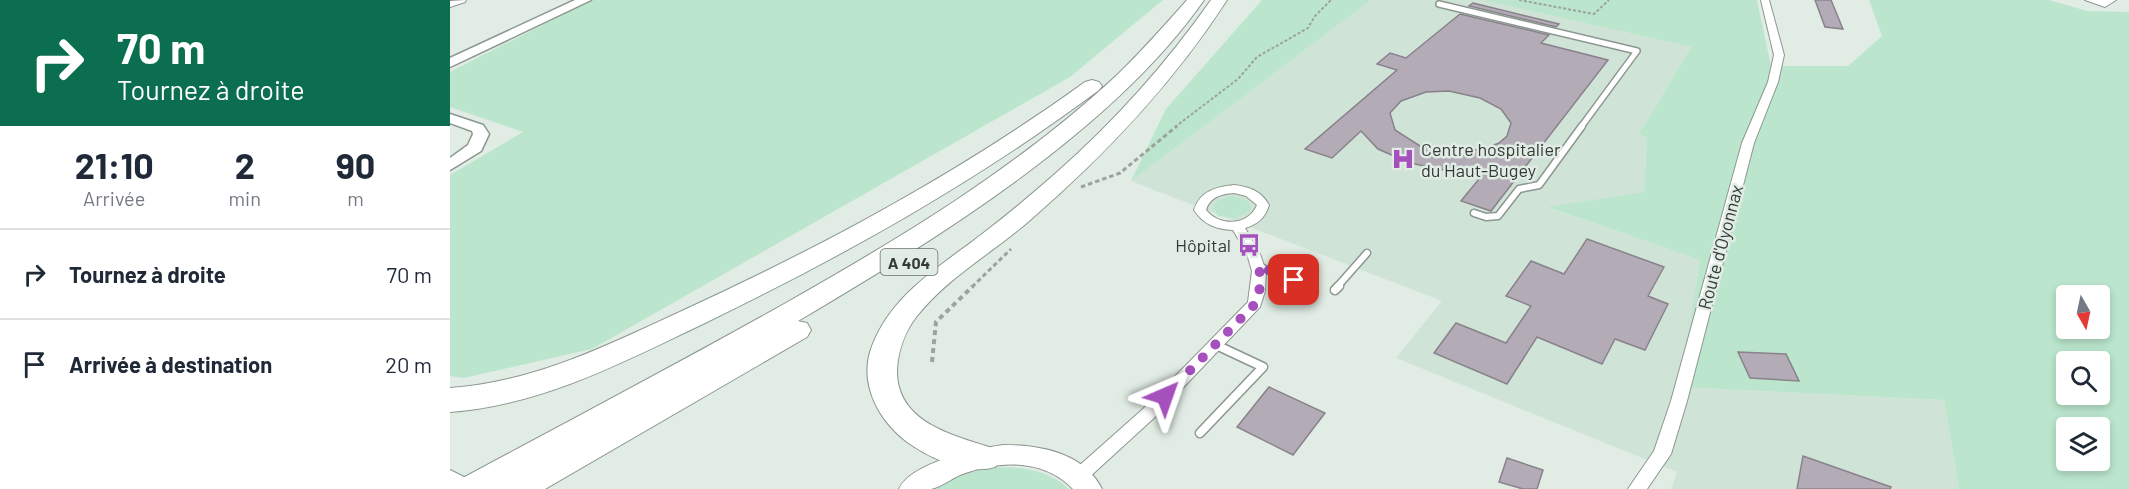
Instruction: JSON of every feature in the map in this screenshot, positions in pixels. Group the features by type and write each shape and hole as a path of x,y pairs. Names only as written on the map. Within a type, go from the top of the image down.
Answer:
{"highway":[{"path":"450,400 490,397 519,391 581,369 842,244 919,201 1028,134 1096,83 1194,0"},
{"name":"A 404","path":"516,489 548,459 959,209 1038,152 1096,104 1155,47 1194,0"},
{"name":"A 404","path":"472,489 548,459 793,333 975,217 1041,169 1132,91 1214,0"},
{"path":"983,458 939,447 915,433 896,415 887,395 884,363 893,331 907,310 925,293 1037,202 1128,118 1171,68 1219,0"}],"main road":[{"path":"912,489 945,470 983,458 1028,455 1063,465 1083,483"},
{"path":"450,481 463,489"}],"street":[{"path":"450,3 462,0"},
{"path":"450,63 585,0"},
{"name":"Route d'Oyonnax","path":"1637,489 1662,454 1679,401 1748,143 1773,82 1779,55 1765,0"},
{"path":"2089,0 2105,4 2112,0"},
{"path":"450,118 478,128 481,134 475,148 450,165"},
{"path":"1083,483 1255,304 1262,281 1258,266 1237,225"}],"lane":[{"path":"1439,4 1636,51 1539,185 1519,189 1498,216 1486,217 1474,213"},
{"path":"1335,290 1367,253"},
{"path":"1258,266 1311,288"},
{"path":"1200,433 1263,367 1214,345"}],"path":[{"path":"1075,189 1120,174 1238,79 1257,57 1308,28 1315,16 1331,0"},
{"path":"1519,0 1594,14 1609,0"},
{"path":"932,362 936,322 1014,246"}],"shaded area":[{"path":"1371,0 1483,0 1691,47 1639,134 1647,137 1644,192 1550,208 1700,260 1680,387 1944,400 1959,489 1671,489 1677,472 1396,358 1442,301 1131,181"}],"green space":[{"path":"591,0 1163,0 1070,77 592,349 464,378 450,376 450,175 523,132 450,107 450,72"},
{"path":"1262,0 1371,0 1131,181 1166,109"},
{"path":"1483,0 1757,0 1771,66 1848,66 1882,36 1869,0 2049,0 2087,11 2129,12 2129,489 1959,489 1944,400 1680,387 1700,260 1548,207 1644,192 1647,138 1639,134 1691,47"},
{"path":"1230,196 1247,200 1251,207 1250,211 1235,218 1218,216 1213,209 1215,202"},
{"path":"989,467 1032,470 1051,477 1069,489 933,489 955,477"}],"building":[{"path":"1815,0 1831,0 1843,29 1825,27"},
{"path":"1473,3 1559,24 1556,27 1469,6"},
{"path":"1460,14 1549,35 1541,43 1608,60 1491,211 1461,201 1484,173 1444,170 1410,163 1378,149 1361,131 1332,158 1305,149 1397,70 1377,64 1390,53 1406,58","holes":["1449,91 1480,98 1501,109 1511,123 1507,136 1499,143 1484,149 1455,152 1420,146 1395,130 1390,113 1401,101 1426,92"]},
{"path":"1587,239 1664,267 1648,296 1668,304 1645,350 1615,339 1602,364 1537,337 1507,384 1434,353 1456,323 1506,343 1531,306 1506,296 1531,261 1564,274"},
{"path":"1738,352 1786,354 1799,381 1750,378"},
{"path":"1269,387 1325,413 1293,455 1237,427"},
{"path":"1803,456 1891,487 1890,489 1797,489"},
{"path":"1507,458 1543,470 1537,489 1523,489 1499,482"}],"place":[{"name":"Centre hospitalier du Haut-Bugey","path":"1403,159"},
{"name":"Hôpital","path":"1249,245"}],"route":[{"path":"1165,396 1255,304 1262,281 1258,266 1294,280"}]}
